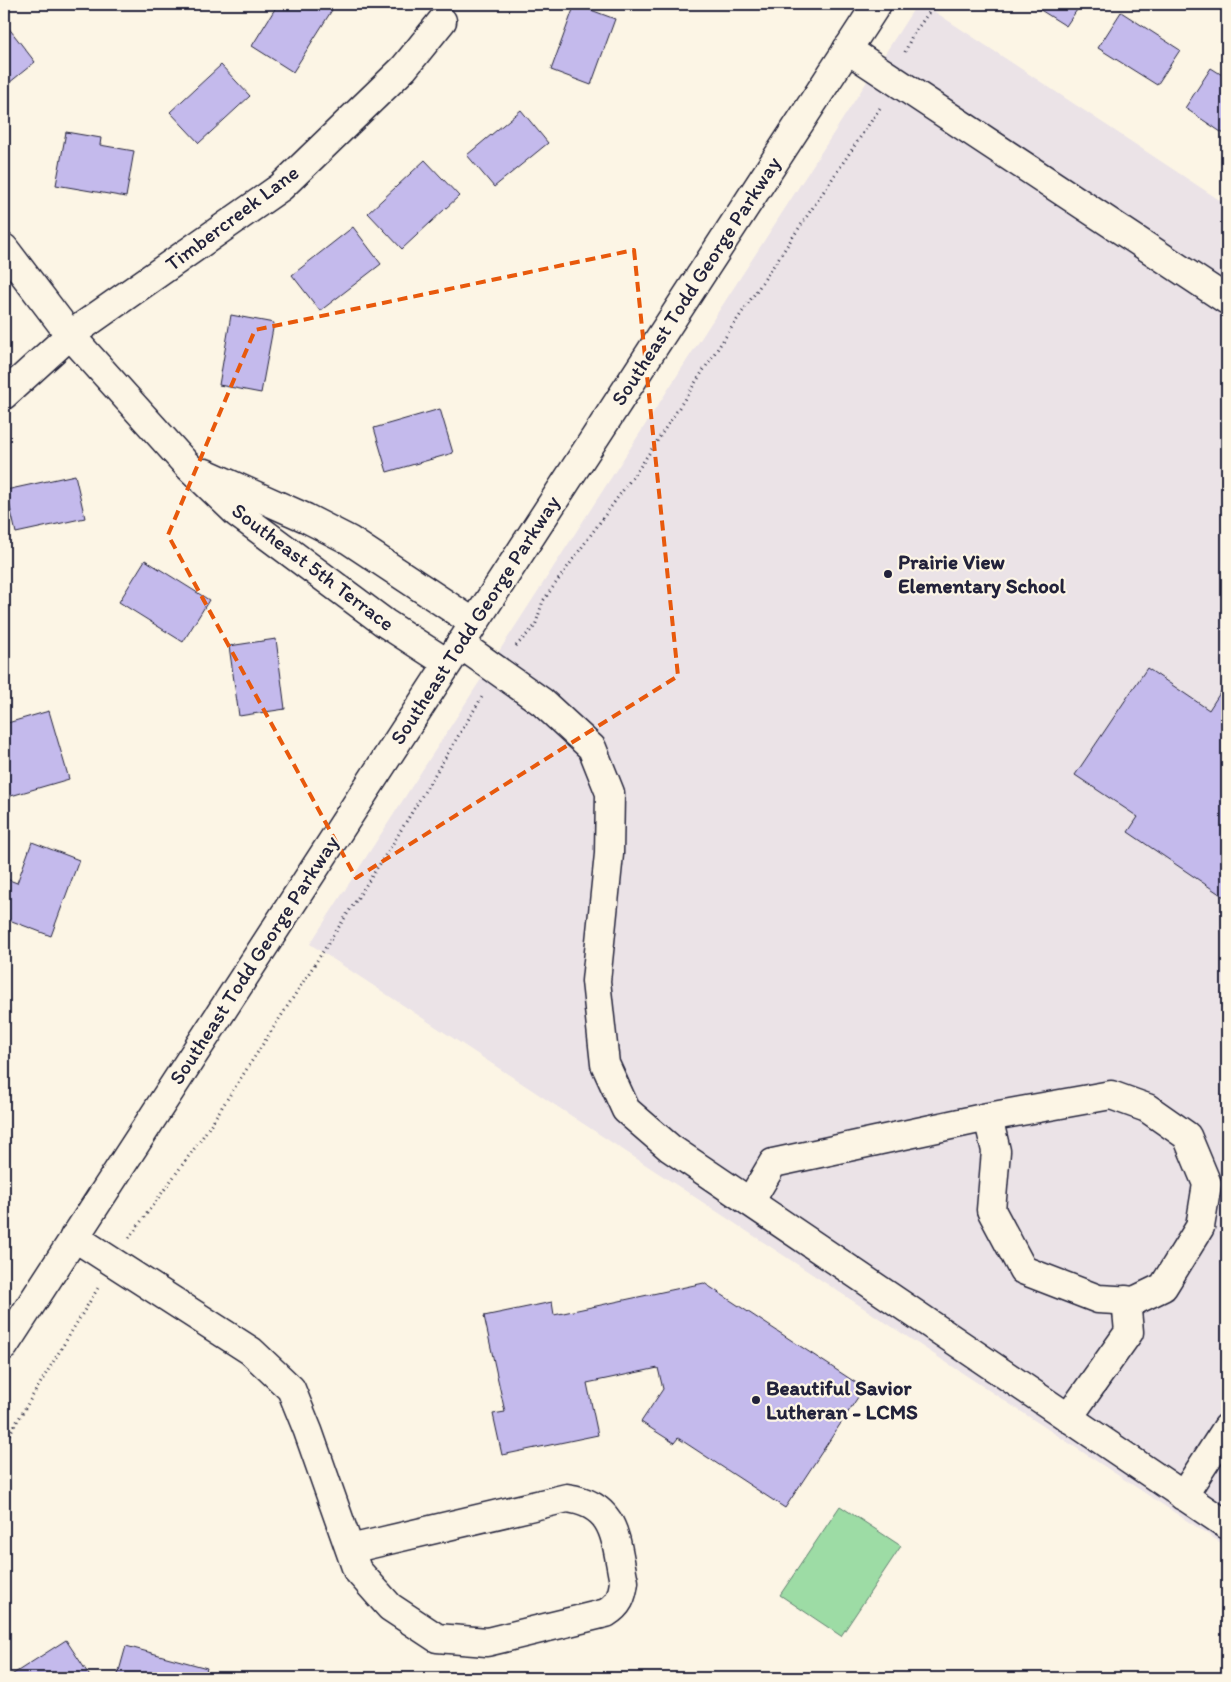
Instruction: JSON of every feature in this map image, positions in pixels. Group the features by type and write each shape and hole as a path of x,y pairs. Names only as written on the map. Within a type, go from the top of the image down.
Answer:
{"main road":[{"name":"Southeast Todd George Parkway","path":"4,1346 877,4"},
{"name":"Timbercreek Lane","path":"4,395 70,334 281,187 404,68 442,22"},
{"path":"846,49 1227,300"},
{"name":"Southeast 5th Terrace","path":"4,248 70,334 186,464 237,512 385,622 460,644"},
{"name":"Southeast 5th Terrace","path":"186,464 306,518 349,540 460,644"},
{"path":"460,644 542,702 592,748 610,792 609,854 596,981 605,1064 626,1110 670,1148 1227,1526"},
{"path":"750,1202 773,1163 988,1117 1111,1095 1147,1108 1187,1136 1207,1184 1200,1227 1163,1288 1134,1301 1098,1299 1023,1270 991,1210 996,1151 988,1117"},
{"path":"74,1237 251,1351 291,1389 308,1431 357,1570 390,1607 437,1638 487,1642 606,1613 620,1601 623,1591 624,1582 612,1526 606,1516 594,1506 580,1500 567,1498 350,1549"},
{"path":"1068,1418 1129,1332 1126,1300"},
{"path":"1183,1496 1227,1428"}],"path":[{"path":"912,36 935,4"},
{"path":"535,626 543,601 642,464 881,106"},
{"path":"135,1228 202,1138 392,845 471,714"},
{"path":"4,1443 97,1289"}],"highlighted area":[{"path":"634,250 678,676 356,878 168,535 255,330"}],"shaded area":[{"name":"Prairie View Elementary School","path":"917,4 923,4 1227,205 1227,1547 310,944"}],"green space":[{"path":"840,1506 901,1546 841,1636 780,1595"}],"building":[{"path":"278,4 322,4 332,10 293,72 252,46"},
{"path":"575,4 615,19 591,85 551,70"},
{"path":"1031,4 1081,4 1066,26"},
{"path":"1121,12 1180,50 1157,85 1098,48"},
{"path":"4,22 35,62 4,87"},
{"path":"221,65 250,96 199,143 170,112"},
{"path":"1211,68 1227,78 1227,136 1185,108"},
{"path":"521,110 548,143 494,187 467,155"},
{"path":"66,132 101,138 100,145 134,151 126,197 56,185"},
{"path":"425,160 459,196 402,249 368,213"},
{"path":"353,227 381,264 320,311 292,275"},
{"path":"231,315 274,323 261,393 219,385"},
{"path":"440,409 453,453 387,472 374,428"},
{"path":"75,475 85,518 16,533 6,490"},
{"path":"145,560 209,600 183,642 119,602"},
{"path":"276,639 285,709 239,716 229,646"},
{"path":"1147,668 1209,710 1227,682 1227,899 1128,832 1138,817 1075,775"},
{"path":"49,711 69,779 4,798 4,724"},
{"path":"32,842 79,860 51,936 4,918 4,878 17,883"},
{"name":"Beautiful Savior Lutheran - LCMS","path":"704,1283 864,1388 785,1508 678,1438 674,1443 641,1422 663,1389 658,1368 587,1383 598,1435 502,1455 493,1414 505,1412 484,1316 552,1302 554,1315"},
{"path":"66,1640 91,1678 7,1678"},
{"path":"126,1646 207,1668 204,1678 117,1678"}],"place":[{"name":"Prairie View Elementary School","path":"888,574"},
{"name":"Beautiful Savior Lutheran - LCMS","path":"756,1400"}]}
